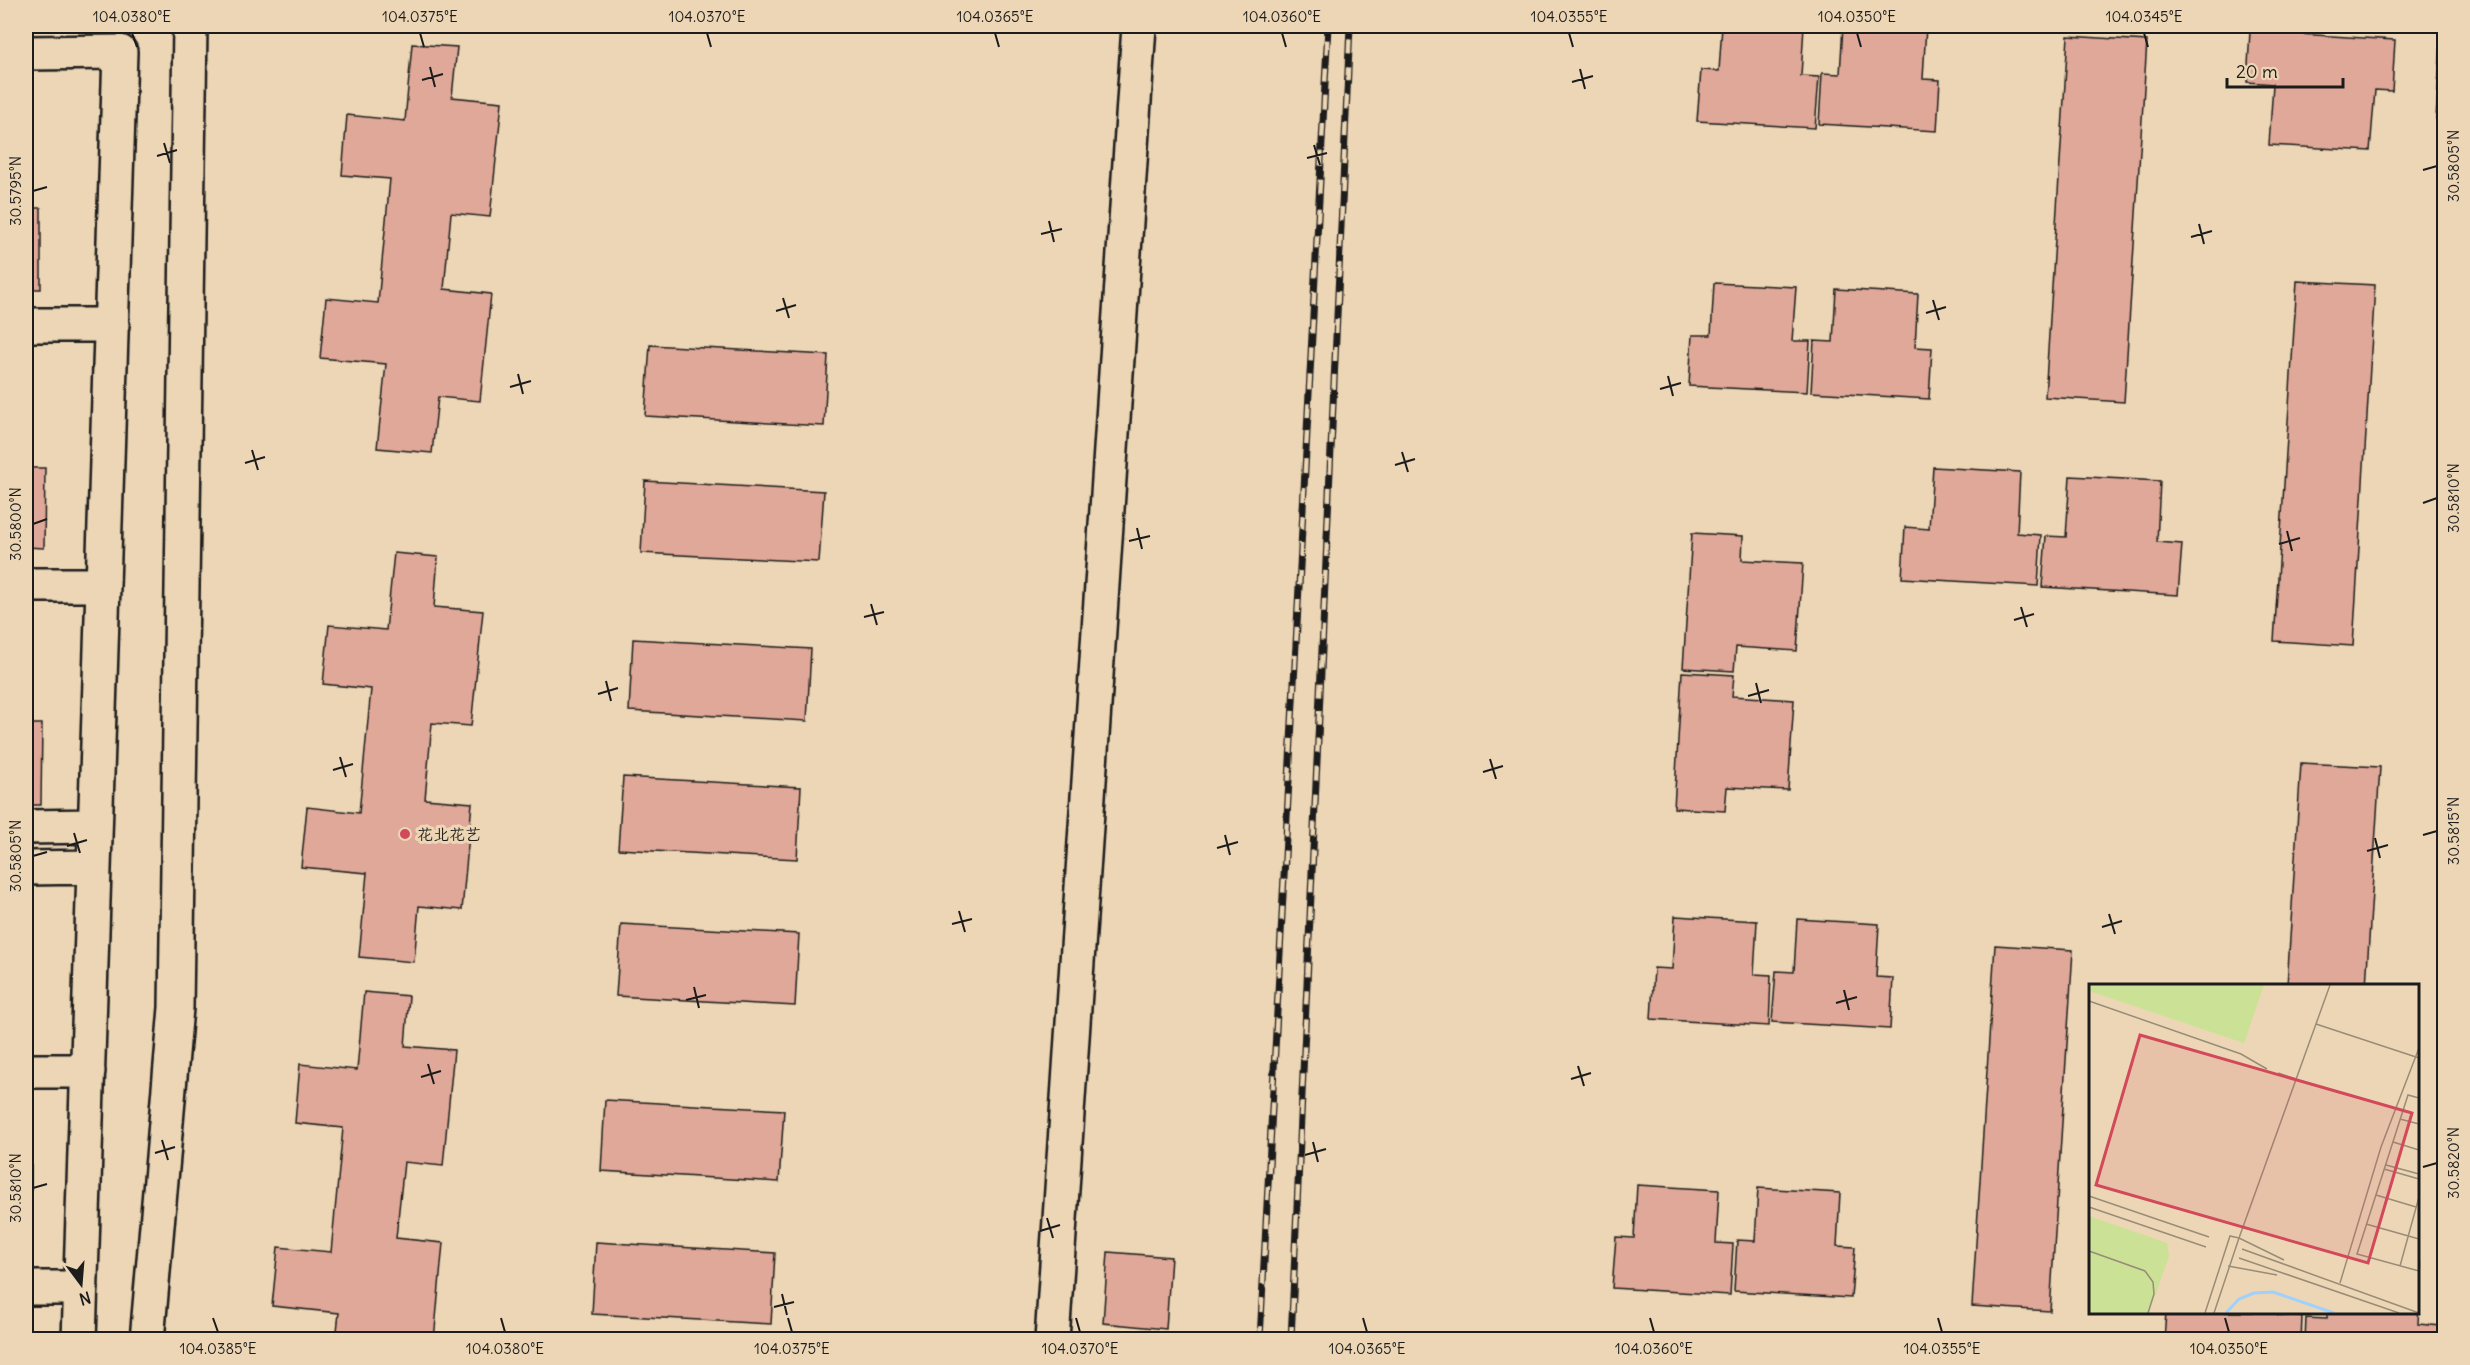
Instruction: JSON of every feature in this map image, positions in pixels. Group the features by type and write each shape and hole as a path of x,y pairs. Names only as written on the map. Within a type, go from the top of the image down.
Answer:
{"street":[{"path":"147,1340 176,1008 190,26"},
{"path":"1052,1340 1139,26"},
{"path":"26,53 120,52 79,1340"},
{"path":"26,325 112,325"},
{"path":"26,585 103,585"},
{"path":"26,827 95,826"},
{"path":"26,868 94,867"},
{"path":"26,1071 88,1071"},
{"path":"26,1288 81,1288"}],"building":[{"path":"1722,26 1804,26 1801,76 1819,77 1815,128 1697,121 1701,70 1719,71"},
{"path":"1843,26 1926,26 1923,79 1940,80 1937,131 1819,124 1822,73 1840,74"},
{"path":"2442,26 2444,26 2444,119 2436,119"},
{"path":"2250,31 2395,40 2392,91 2375,90 2370,151 2269,145 2273,84 2247,82"},
{"path":"2068,36 2147,41 2124,402 2045,397"},
{"path":"412,44 457,47 452,97 502,102 490,217 451,213 444,289 491,294 480,401 438,397 432,453 377,448 386,364 320,358 326,298 378,303 390,179 342,175 347,115 405,121"},
{"path":"26,208 41,208 41,289 26,289"},
{"path":"2297,281 2375,285 2353,646 2274,641"},
{"path":"1714,283 1796,287 1792,341 1810,341 1807,392 1689,386 1692,335 1711,335"},
{"path":"1836,289 1918,294 1915,347 1932,348 1929,399 1811,392 1814,341 1833,342"},
{"path":"650,345 828,355 824,426 645,416"},
{"path":"1933,467 2020,472 2017,533 2041,535 2038,586 1902,578 1905,527 1929,529"},
{"path":"26,468 45,468 44,548 26,547"},
{"path":"2070,476 2160,481 2157,542 2182,544 2178,595 2042,587 2046,536 2066,537"},
{"path":"645,481 824,491 819,562 641,553"},
{"path":"1692,533 1743,536 1742,560 1803,563 1797,651 1736,647 1734,671 1683,668"},
{"path":"394,553 438,557 434,607 483,611 471,726 432,723 425,799 472,803 462,910 419,906 414,962 359,957 367,873 301,867 307,807 359,813 371,689 323,684 329,625 386,630"},
{"path":"633,639 811,649 807,721 629,711"},
{"path":"1682,672 1734,675 1732,696 1794,700 1788,790 1727,787 1725,811 1674,808"},
{"path":"26,724 42,724 41,805 26,805"},
{"path":"2301,763 2380,767 2366,984 2287,984"},
{"path":"623,777 801,787 797,859 618,849"},
{"path":"1675,916 1757,921 1754,974 1771,975 1769,1026 1651,1019 1654,968 1672,969"},
{"path":"1797,919 1879,924 1876,977 1893,978 1890,1029 1772,1022 1776,971 1794,972"},
{"path":"26,922 30,922 29,1032 26,1032"},
{"path":"621,924 799,934 795,1006 616,996"},
{"path":"1995,945 2073,950 2050,1311 1972,1306"},
{"path":"364,992 409,996 405,1046 454,1050 443,1166 404,1162 396,1238 443,1243 434,1340 336,1340 339,1313 272,1306 278,1247 331,1252 343,1128 295,1123 300,1064 357,1070"},
{"path":"605,1100 784,1110 779,1182 601,1171"},
{"path":"26,1141 31,1141 31,1265 26,1265"},
{"path":"1637,1185 1719,1190 1716,1243 1733,1244 1730,1295 1612,1288 1616,1237 1634,1238"},
{"path":"1758,1188 1840,1193 1837,1246 1855,1247 1851,1298 1734,1291 1737,1240 1755,1241"},
{"path":"596,1242 775,1253 771,1324 592,1314"},
{"path":"1108,1252 1171,1257 1166,1329 1103,1323"},
{"path":"2419,1263 2421,1263 2419,1304"},
{"path":"2166,1314 2278,1314 2302,1317 2301,1340 2164,1340"},
{"path":"2327,1314 2418,1314 2418,1324 2442,1326 2442,1340 2305,1340 2306,1318 2327,1319"}],"railway":[{"path":"1260,1340 1328,26"},
{"path":"1291,1340 1350,26"}],"place":[{"name":"花北花艺","path":"405,834"}]}
